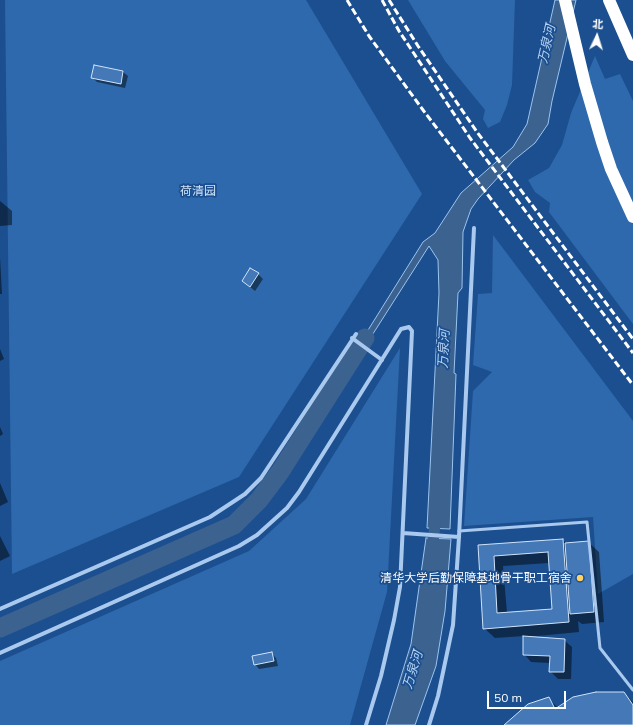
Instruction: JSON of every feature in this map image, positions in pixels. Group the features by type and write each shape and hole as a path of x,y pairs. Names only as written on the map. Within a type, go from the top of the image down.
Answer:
{"highway":[{"path":"565,0 585,84 602,142 633,217"},
{"path":"609,0 633,55"}],"street":[{"path":"429,725 438,696 453,625 459,537 474,228"},
{"path":"0,653 239,546 257,535 287,508 300,492 401,329 409,327 412,331 400,587 381,676 366,725"},
{"path":"0,609 210,517 245,494 261,478 354,340 356,334"},
{"path":"354,340 382,360"},
{"path":"403,532 459,537"}],"lane":[{"path":"459,531 587,522 600,648 633,690"}],"green space":[{"name":"荷清园","path":"5,0 306,0 422,194 239,477 12,574"},
{"path":"408,0 515,0 512,85 507,105 500,122 488,128 483,119 485,110 445,61"},
{"path":"595,56 605,79 620,74 633,101 633,324 549,212 550,203 535,192 528,180 549,168 562,145 571,113"},
{"path":"493,235 633,421 633,574 598,594 593,517 464,526 473,391 492,372 473,365 478,294 492,293"},
{"path":"400,348 387,592 350,725 0,725 0,661 249,551 306,499"}],"water":[{"path":"555,0 576,0 548,124 535,143 514,160 478,199 471,209 463,232 462,288 458,293 454,373 456,374 450,529 427,528 439,293 438,260 429,246 355,362 350,359 423,242 435,233 461,193 513,147 527,124"},
{"path":"426,538 451,539 445,611 436,666 415,725 386,725 411,644"}],"building":[{"path":"94,65 123,71 121,84 91,78"},
{"path":"250,268 259,273 250,287 242,281"},
{"path":"563,539 569,622 483,629 478,545","holes":["548,552 552,609 497,613 494,556"]},
{"name":"清华大学后勤保障基地骨干职工宿舍","path":"589,541 594,612 570,614 565,543"},
{"path":"523,636 565,639 564,672 549,672 550,656 523,655"},
{"path":"272,652 274,661 254,665 252,656"},
{"path":"596,692 624,692 633,705 633,725 504,725 528,704 549,697 555,709 573,697"}],"waterway":[{"path":"0,628 234,525 259,500 280,472 365,338"},
{"name":"万泉河","path":"432,553 436,515"}],"railway":[{"path":"347,0 369,36 423,110 633,385"},
{"path":"382,0 399,31 470,138 633,353"},
{"path":"389,0 418,46 477,132 633,339"}],"place":[{"name":"清华大学后勤保障基地骨干职工宿舍","path":"580,578"}]}
